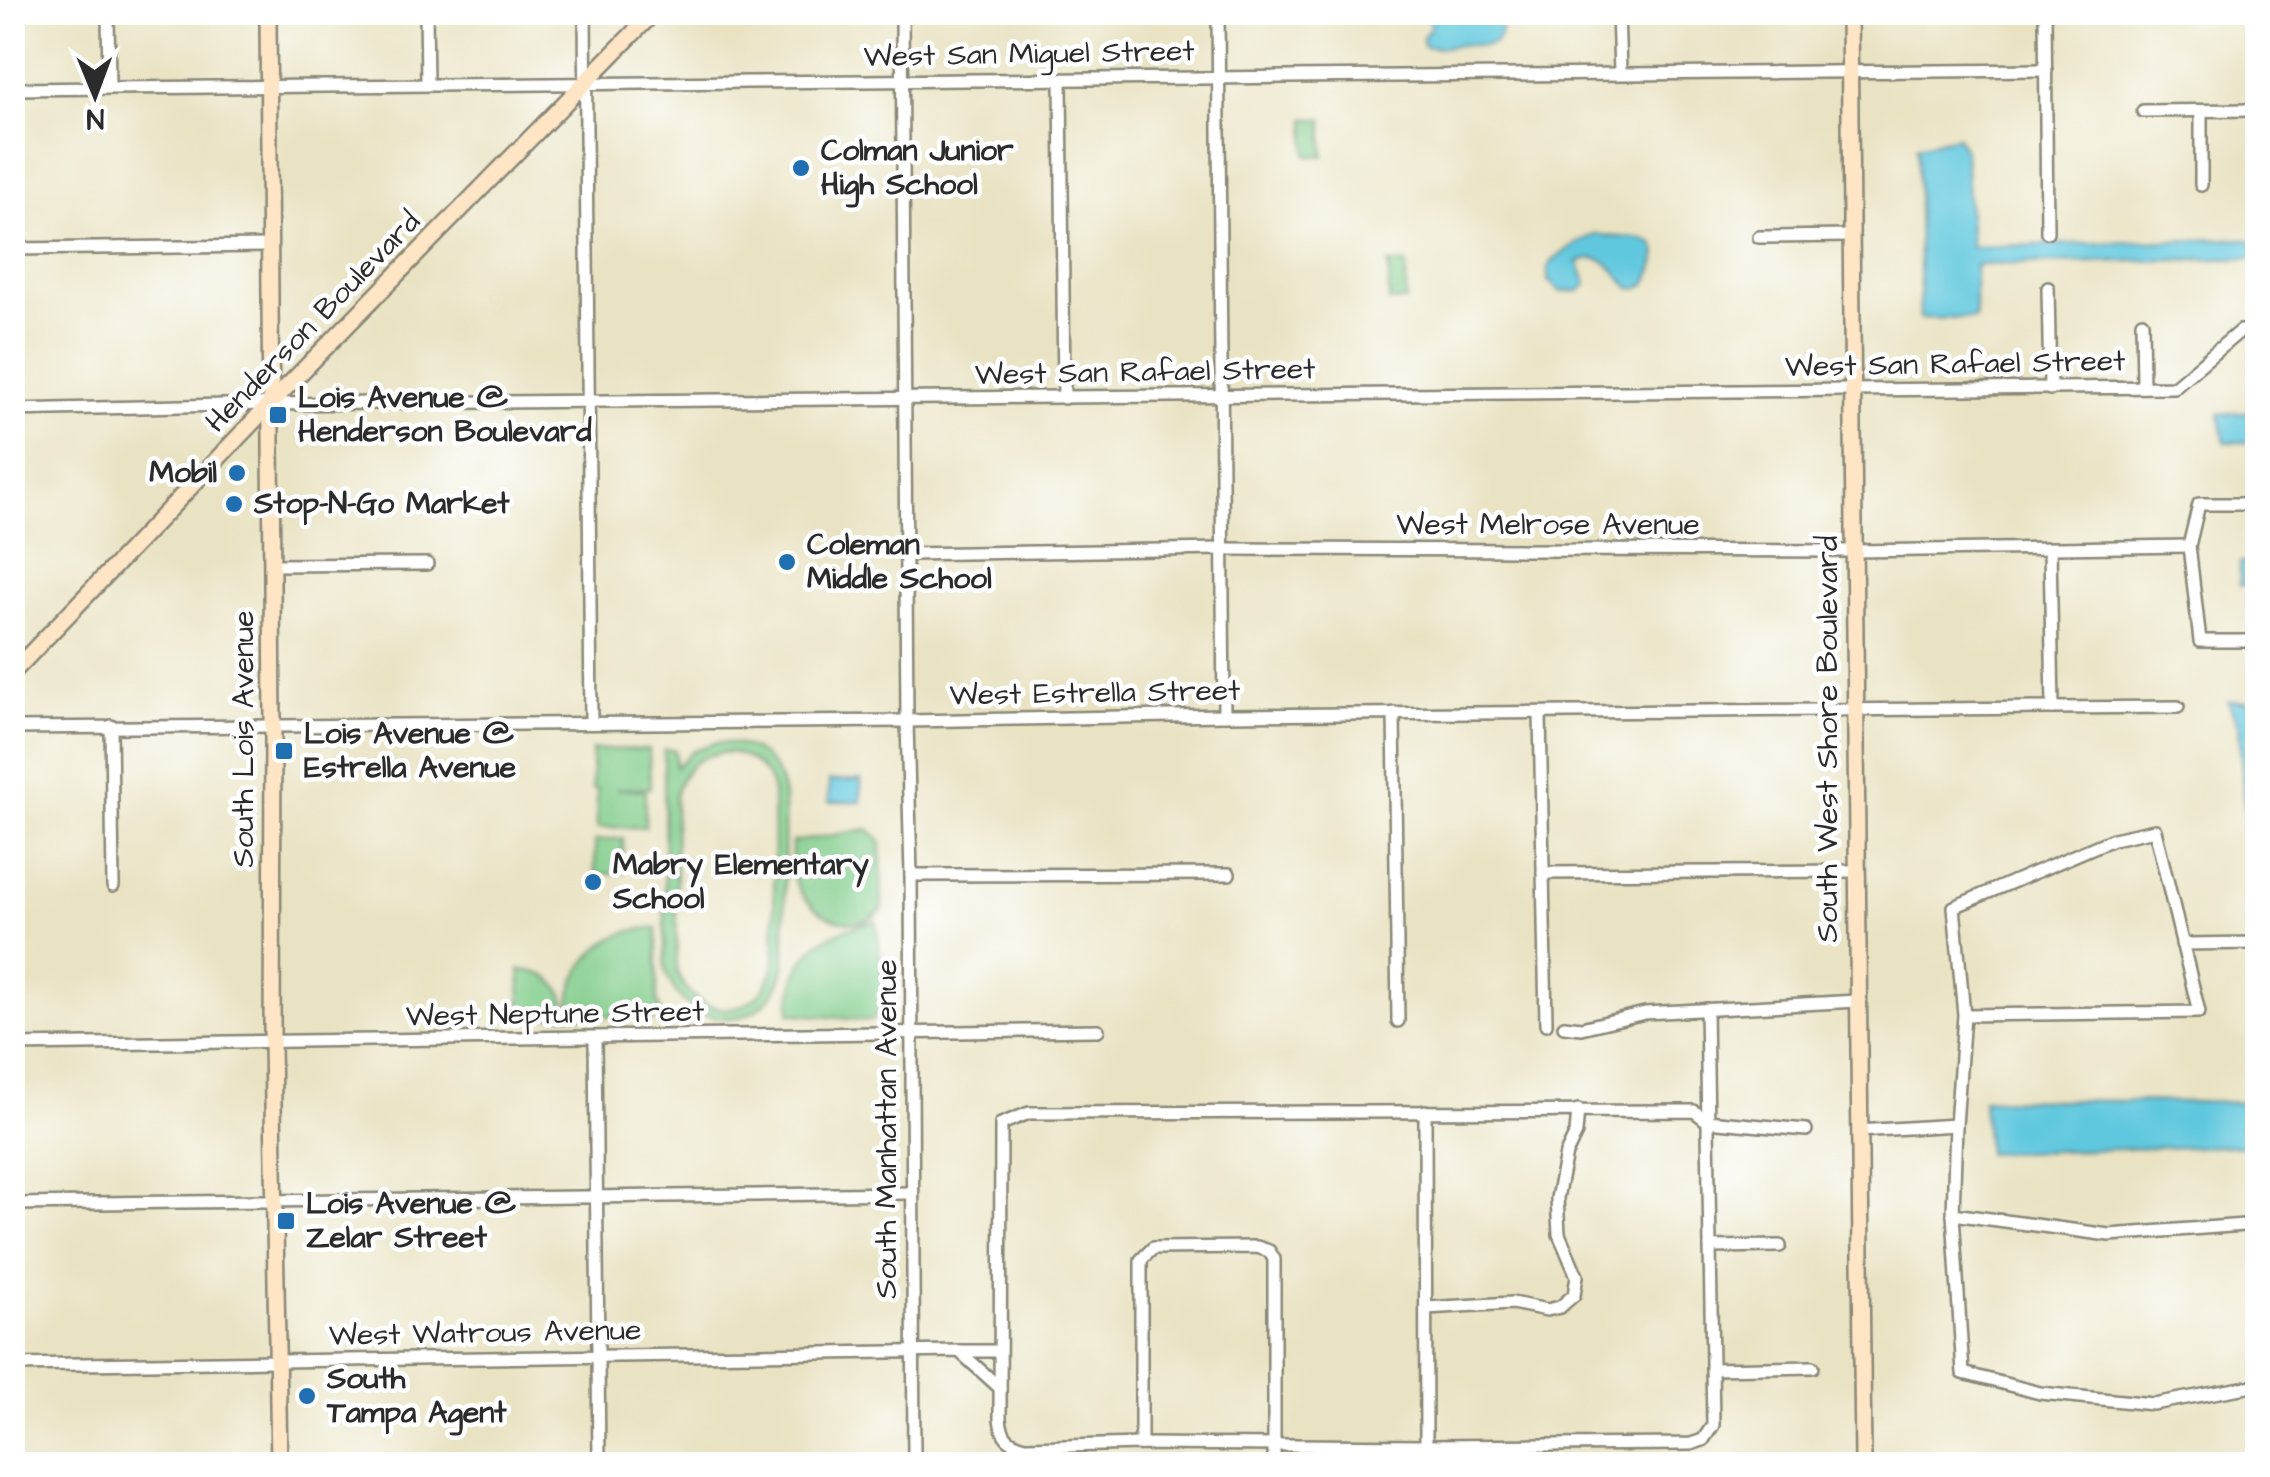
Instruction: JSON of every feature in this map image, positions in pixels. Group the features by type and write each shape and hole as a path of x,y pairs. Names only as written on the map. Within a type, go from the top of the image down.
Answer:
{"street":[{"path":"108,12 109,88"},
{"name":"South Lois Avenue","path":"268,12 272,1042 279,1464"},
{"path":"426,12 428,84"},
{"path":"585,12 591,722"},
{"name":"Henderson Boulevard","path":"12,672 654,12"},
{"name":"South Manhattan Avenue","path":"902,12 914,1464"},
{"path":"1218,12 1224,715"},
{"path":"1618,12 1620,72"},
{"name":"South West Shore Boulevard","path":"1848,12 1863,1464"},
{"path":"2046,12 2047,232"},
{"name":"West San Miguel Street","path":"12,89 2046,70"},
{"path":"1061,79 1064,398"},
{"path":"2201,110 2201,185"},
{"path":"2142,111 2258,110"},
{"path":"1759,238 1850,236"},
{"path":"12,249 269,246"},
{"path":"2048,288 2050,388"},
{"path":"2142,322 2143,388"},
{"name":"West San Rafael Street","path":"12,410 270,404 2174,388 2240,331 2258,331"},
{"path":"2258,504 2199,504 2189,546 2200,642 2258,641"},
{"name":"West Melrose Avenue","path":"906,554 1223,549 1854,551 2189,546"},
{"path":"2050,548 2053,708"},
{"path":"272,565 427,564"},
{"name":"West Estrella Street","path":"12,728 2178,707"},
{"path":"1540,713 1546,1024"},
{"path":"1394,714 1398,1021"},
{"path":"112,726 113,886"},
{"path":"1964,1014 2199,1012 2154,830 2112,839 1954,907 1964,1014 1953,1214 1963,1374 2040,1393 2153,1404 2258,1386"},
{"path":"1543,873 1857,870"},
{"path":"912,875 1229,874"},
{"path":"2182,944 2258,943"},
{"path":"1564,1026 1581,1028 1645,1013 1857,1001"},
{"path":"1706,1009 1707,1121 1713,1425 1703,1440 1691,1444 1026,1447 1012,1444 1004,1436 1000,1427 999,1350 1001,1124 1029,1113 1694,1111 1707,1121 1806,1130"},
{"name":"West Neptune Street","path":"12,1045 1098,1030"},
{"path":"595,1038 599,1464"},
{"path":"1426,1308 1512,1302 1546,1310 1560,1306 1574,1295 1577,1276 1559,1234 1556,1198 1566,1154 1576,1134 1578,1110"},
{"path":"1425,1111 1426,1446"},
{"path":"1858,1131 1956,1125"},
{"path":"12,1204 912,1193"},
{"path":"1953,1214 2109,1235 2258,1224"},
{"path":"1710,1247 1780,1246"},
{"path":"1140,1444 1141,1260 1152,1248 1257,1247 1269,1251 1274,1259 1274,1464"},
{"name":"West Watrous Avenue","path":"12,1365 999,1350"},
{"path":"959,1351 1000,1388"},
{"path":"1712,1369 1814,1367"}],"green space":[{"path":"1306,119 1323,119 1324,156 1307,156"},
{"path":"1389,264 1406,264 1406,301 1389,301"},
{"path":"714,743 751,749 769,762 784,796 785,961 778,985 765,1003 749,1014 729,1018 710,1016 691,1007 676,991 665,969 664,750 675,750 676,767 693,751","holes":["738,754 763,770 773,791 775,961 759,994 746,1004 730,1008 700,1001 677,972 675,798 681,778 693,764 709,755"]},
{"path":"649,749 650,788 616,789 645,790 645,827 597,828 592,750"},
{"path":"868,829 881,840 882,910 859,922 833,919 811,904 795,882 792,842"},
{"path":"623,838 623,873 595,872 595,841"},
{"path":"876,921 887,1008 870,1021 790,1013 796,975 813,949 839,932"},
{"path":"657,928 657,1001 662,1014 651,1021 643,1016 569,1016 575,981 594,952 622,934"},
{"path":"520,970 548,977 560,988 566,1016 519,1020 515,1015 521,1002"}],"water":[{"path":"1428,13 1501,13 1501,32 1496,41 1487,45 1423,45 1422,38 1431,27"},
{"path":"1957,137 1965,152 1971,247 2230,239 2257,241 2257,258 1975,265 1975,319 1920,318 1917,146"},
{"path":"1597,234 1653,244 1657,252 1655,265 1646,284 1631,288 1609,265 1596,259 1578,262 1587,284 1580,291 1561,292 1548,281 1548,267 1558,256"},
{"path":"2257,411 2257,442 2225,442 2219,414"},
{"path":"2257,562 2257,585 2240,585 2240,563"},
{"path":"2228,701 2257,701 2257,916 2252,909 2239,727"},
{"path":"861,780 861,802 829,802 829,781"},
{"path":"1983,1099 2257,1103 2257,1145 1987,1153"}],"place":[{"name":"Colman Junior High School","path":"801,168"},
{"name":"Lois Avenue @ Henderson Boulevard","path":"278,415"},
{"name":"Mobil","path":"237,473"},
{"name":"Stop-N-Go Market","path":"234,504"},
{"name":"Coleman Middle School","path":"787,562"},
{"name":"Lois Avenue @ Estrella Avenue","path":"284,751"},
{"name":"Mabry Elementary School","path":"593,882"},
{"name":"Lois Avenue @ Zelar Street","path":"286,1221"},
{"name":"South Tampa Agent","path":"307,1396"}]}
